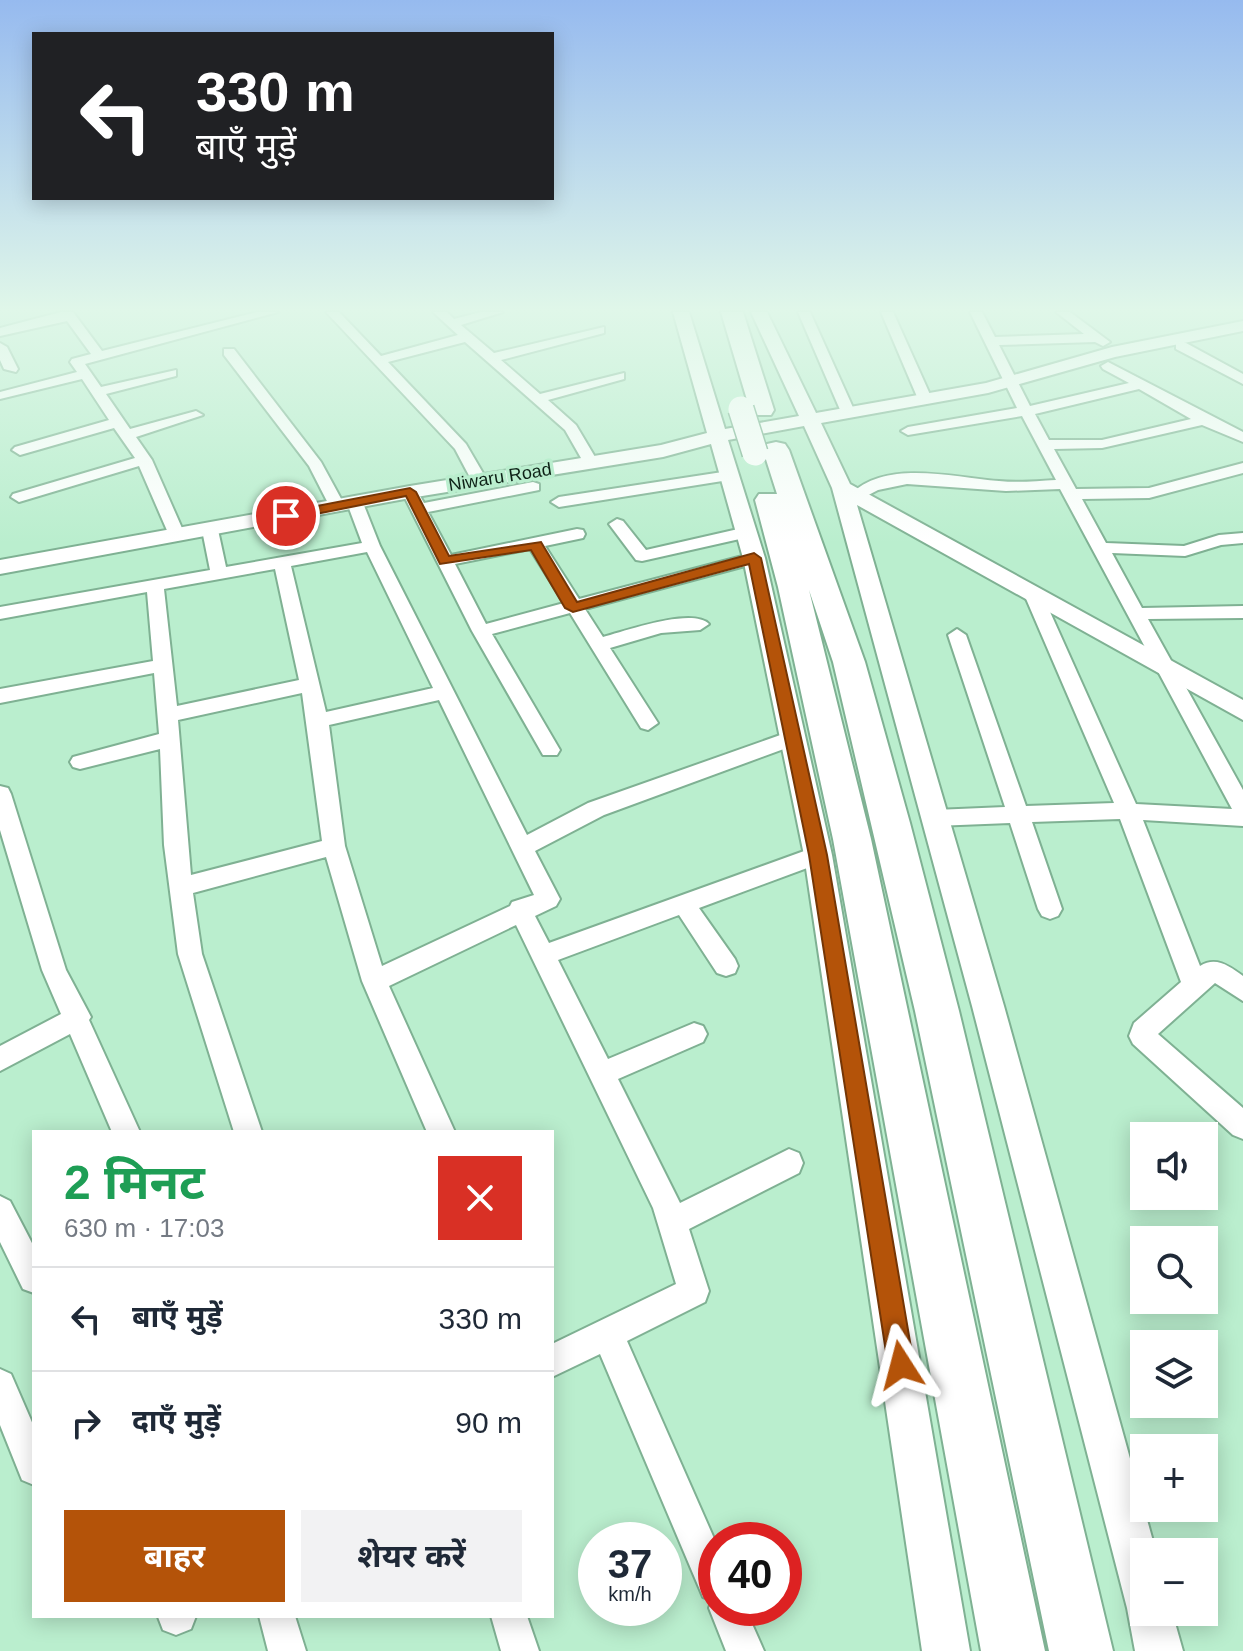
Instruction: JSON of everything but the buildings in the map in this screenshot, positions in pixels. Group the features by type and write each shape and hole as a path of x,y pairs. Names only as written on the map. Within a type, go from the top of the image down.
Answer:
{"highway":[{"path":"729,389 743,440 793,587 852,839 1013,1651"},
{"path":"739,389 743,440 849,662 937,1011 1081,1651"}],"street":[{"path":"3,396 29,389"},
{"path":"95,389 144,460 177,535"},
{"path":"97,392 109,389"},
{"path":"258,389 346,505 372,546 548,899 520,909 374,981"},
{"path":"405,389 461,447 479,480"},
{"path":"529,389 571,428 590,462"},
{"path":"540,398 572,389"},
{"path":"718,389 743,440 750,545 818,855 946,1651"},
{"path":"795,389 850,492 1130,1540"},
{"path":"838,389 848,412"},
{"path":"921,389 925,399"},
{"path":"812,424 848,412 999,389"},
{"path":"812,424 979,402 1009,389"},
{"path":"1015,389 1243,810"},
{"path":"908,431 1028,411 1123,389"},
{"path":"1147,389 1243,438"},
{"path":"20,450 196,415"},
{"path":"1045,445 1102,444 1204,420"},
{"name":"Niwaru Road","path":"0,567 346,505 414,500 479,480 743,440 812,424"},
{"path":"559,502 743,440"},
{"path":"19,497 144,460"},
{"path":"850,492 873,484 905,479 1149,493 1243,468"},
{"path":"533,487 414,500 481,631 550,750"},
{"path":"850,492 1165,667 1238,703"},
{"path":"617,524 642,556 750,545"},
{"path":"210,530 219,574"},
{"path":"445,561 536,545 577,534"},
{"path":"1100,548 1185,551 1219,540 1243,538"},
{"path":"536,545 648,723"},
{"path":"481,631 573,608 750,545"},
{"path":"0,613 372,546"},
{"path":"282,562 318,721 334,846 374,981 440,1130"},
{"path":"155,585 168,715 175,845 190,954 247,1130"},
{"path":"1033,594 1128,811 1194,983"},
{"path":"1136,614 1243,612"},
{"path":"598,645 660,627 700,624"},
{"path":"957,635 1050,909"},
{"path":"0,696 163,665"},
{"path":"168,715 308,685"},
{"path":"318,721 445,692"},
{"path":"522,848 596,809 793,738"},
{"path":"80,762 169,739"},
{"path":"0,794 54,970 78,1017 125,1130"},
{"path":"935,818 1128,811 1243,818"},
{"path":"181,887 334,846"},
{"path":"543,955 818,855"},
{"path":"684,904 726,966"},
{"path":"520,909 672,1222 694,1291 554,1360"},
{"path":"1243,990 1215,971 1194,983 1143,1031 1142,1036 1243,1126"},
{"path":"0,1059 78,1017"},
{"path":"601,1074 694,1034"},
{"path":"672,1222 789,1163"},
{"path":"0,1211 32,1274"},
{"path":"608,1335 698,1542"},
{"path":"0,1385 32,1463"},
{"path":"278,1618 287,1651"},
{"path":"510,1618 520,1651"},
{"path":"735,1626 745,1651"},
{"path":"1153,1626 1159,1651"}],"route":[{"path":"286,516 410,492 445,561 536,545 573,608 754,558 818,855 901,1365"}]}
